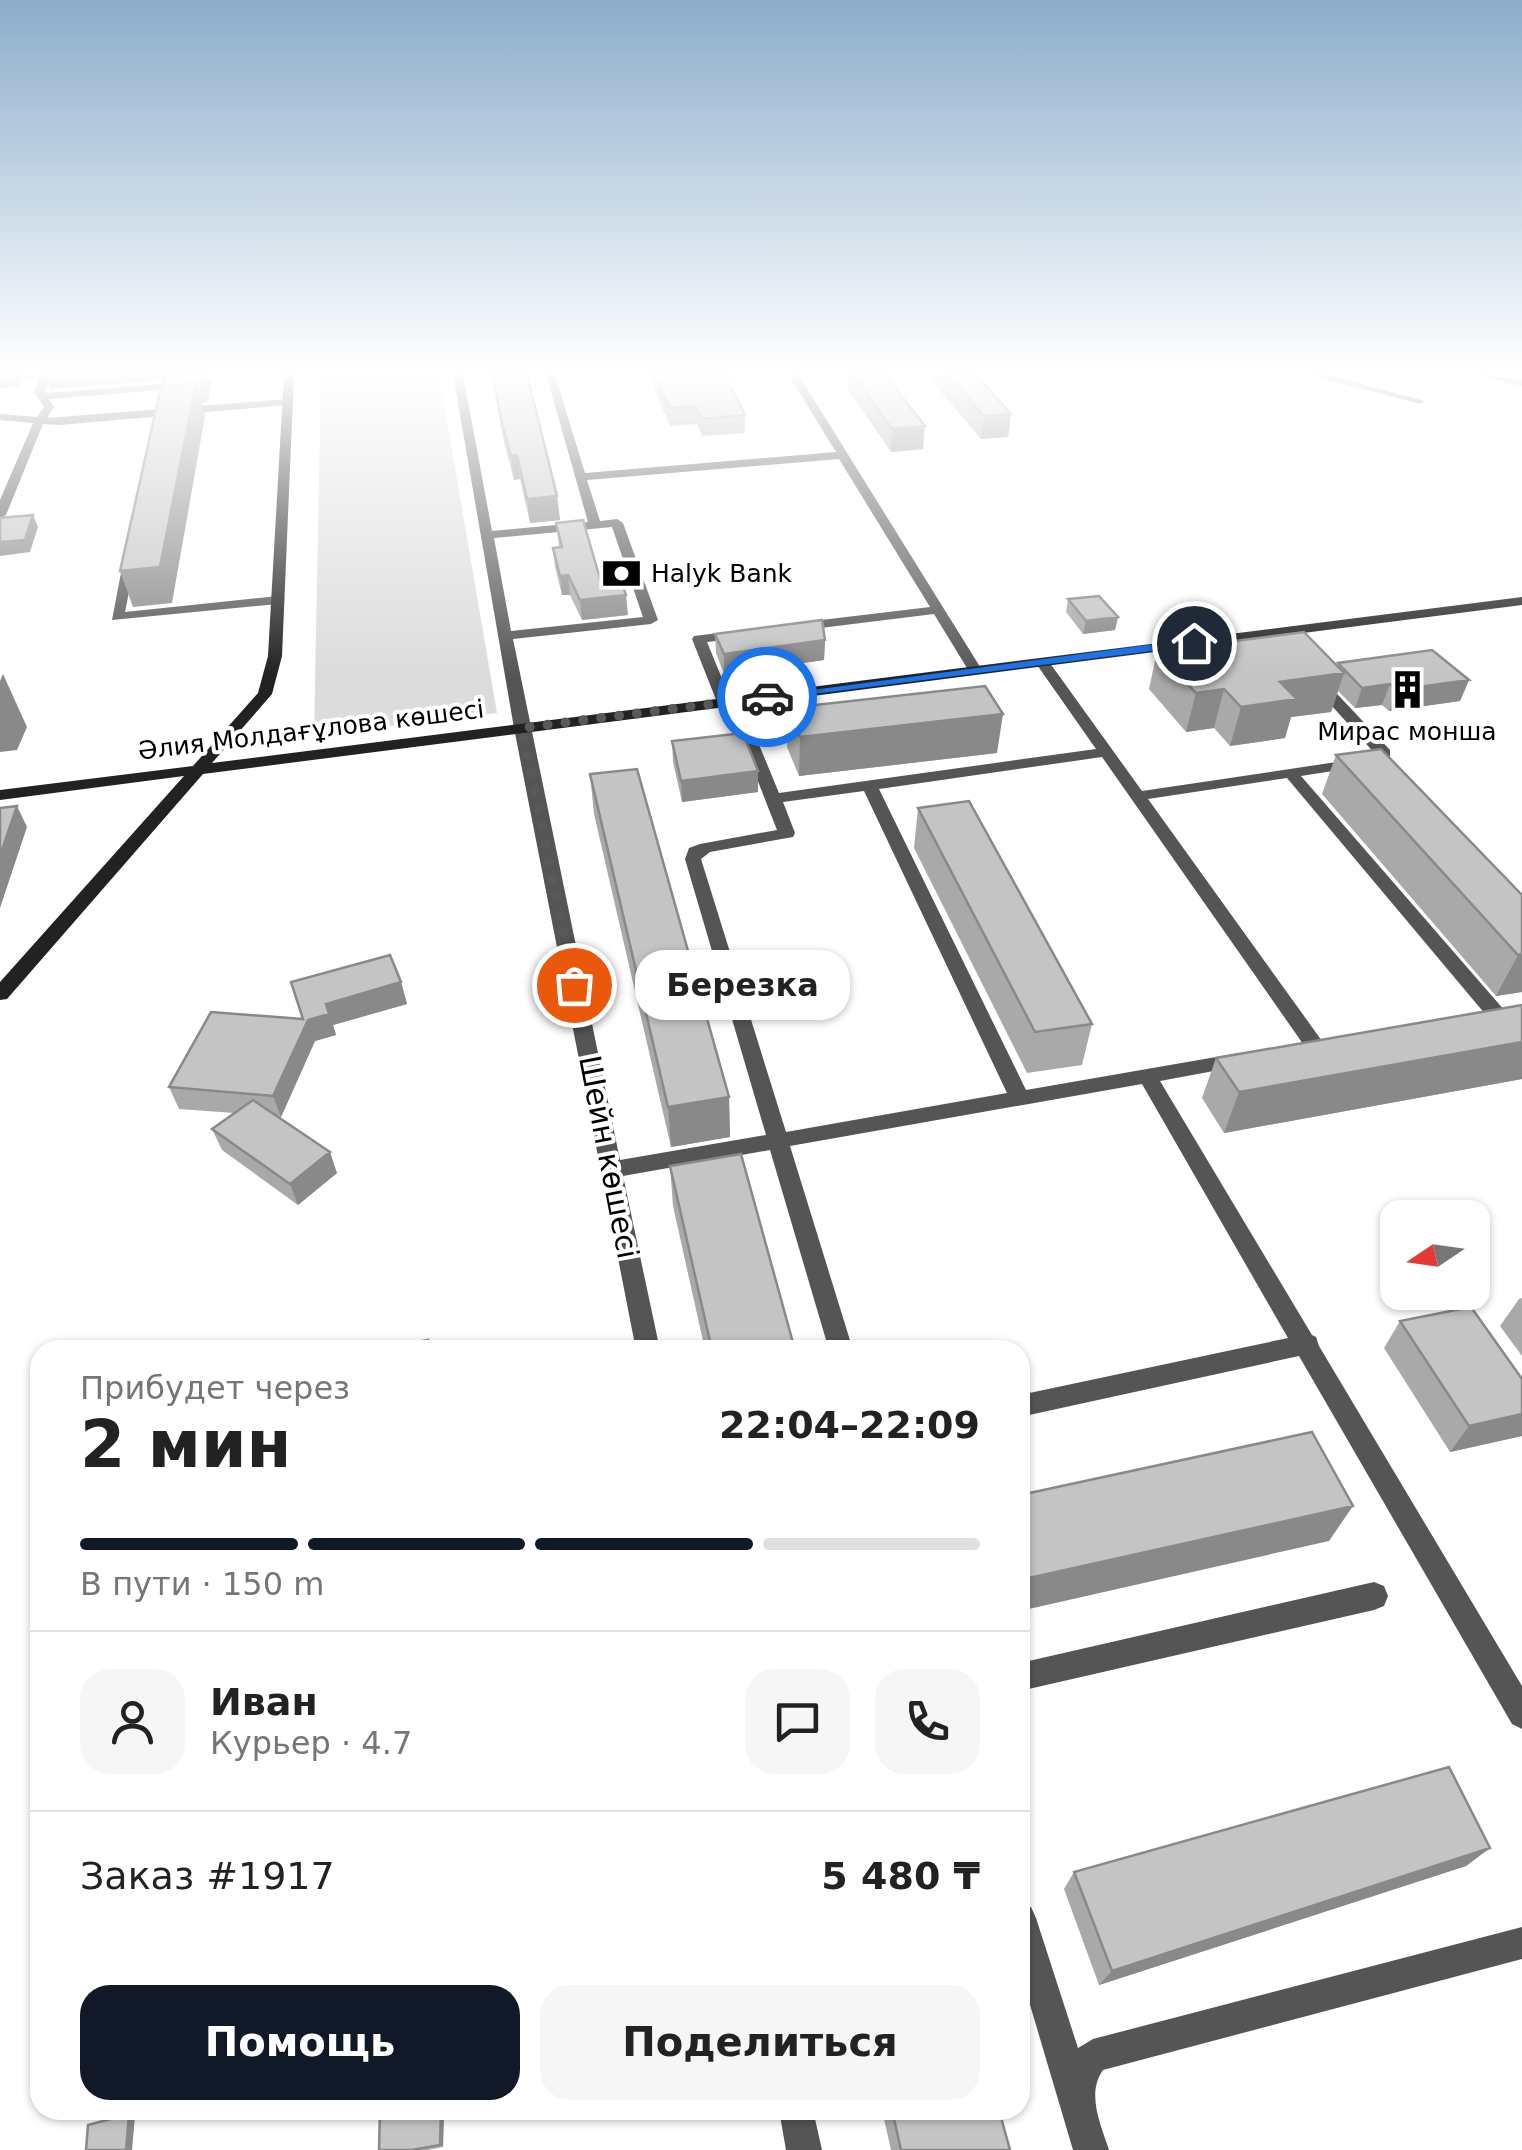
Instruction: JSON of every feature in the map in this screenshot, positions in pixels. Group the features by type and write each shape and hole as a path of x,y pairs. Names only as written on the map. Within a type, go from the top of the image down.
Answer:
{"street":[{"path":"0,516 16,474"},
{"path":"0,994 204,768 265,694 275,656 284,474"},
{"name":"Шейн көшесі","path":"476,474 522,728 646,1340"},
{"path":"595,525 581,477 613,474"},
{"path":"854,474 975,670"},
{"path":"487,535 617,522 651,620 505,636"},
{"path":"132,543 117,617 278,600"},
{"name":"Әлия Молдағұлова көшесі","path":"0,795 1522,601"},
{"path":"772,630 938,610"},
{"path":"754,632 699,639 777,798 788,833 706,848 694,852 693,859 839,1340"},
{"path":"1270,633 1283,646"},
{"path":"1042,662 1315,1046"},
{"path":"1138,796 1386,760 1385,753 1308,672 1327,670"},
{"path":"777,798 1106,752"},
{"path":"1292,775 1489,1018 1522,1012"},
{"path":"869,785 1020,1098"},
{"path":"612,1170 1260,1056"},
{"path":"1148,1076 1522,1714"},
{"path":"1030,1404 1308,1344"},
{"path":"1030,1675 1374,1596"},
{"path":"1074,2093 1079,2070 1092,2056 1522,1943"},
{"path":"1030,1950 1091,2150"},
{"path":"798,2120 804,2150"}],"shaded area":[{"path":"319,474 456,474 497,713 314,735"}],"building":[{"path":"142,474 178,474 160,567 120,571"},
{"path":"521,474 552,474 557,496 527,499"},
{"path":"33,515 25,540 0,542 0,518"},
{"path":"583,520 601,582 621,580 626,595 580,600 568,575 560,576 553,548 562,547 556,523"},
{"path":"1099,596 1118,617 1086,621 1068,599"},
{"path":"822,620 825,640 724,654 715,634"},
{"path":"1304,632 1344,673 1280,682 1297,699 1241,707 1224,689 1196,693 1157,651"},
{"path":"1432,650 1469,680 1397,690 1390,684 1362,688 1338,663"},
{"path":"985,686 1003,714 800,737 788,708"},
{"path":"743,733 758,771 681,781 672,741"},
{"path":"1381,749 1522,895 1522,954 1518,955 1336,755"},
{"path":"637,769 729,1097 668,1107 590,774"},
{"path":"969,801 1092,1024 1035,1032 918,808"},
{"path":"17,806 0,856 0,808"},
{"path":"390,955 401,982 326,1004 329,1014 308,1020 273,1096 169,1087 211,1012 303,1019 291,982"},
{"path":"1522,1005 1522,1042 1239,1092 1216,1058"},
{"path":"253,1100 330,1152 290,1184 212,1129"},
{"path":"741,1154 792,1340 710,1340 670,1166"},
{"path":"1473,1310 1522,1379 1522,1414 1469,1426 1400,1321"},
{"path":"1312,1432 1353,1506 1030,1578 1030,1493"},
{"path":"1449,1767 1490,1848 1112,1971 1074,1872"},
{"path":"128,2120 126,2150 86,2150 88,2125"},
{"path":"380,2120 441,2120 440,2145 379,2150"},
{"path":"894,2120 1002,2120 1010,2150 901,2150"}],"way so far":[{"path":"574,985 522,728 767,697"}],"place":[{"name":"Halyk Bank","path":"621,573"},
{"name":"Мирас монша","path":"1407,690"},
{"name":"Березка","path":"574,985"}],"route":[{"path":"767,697 1194,643"}]}
